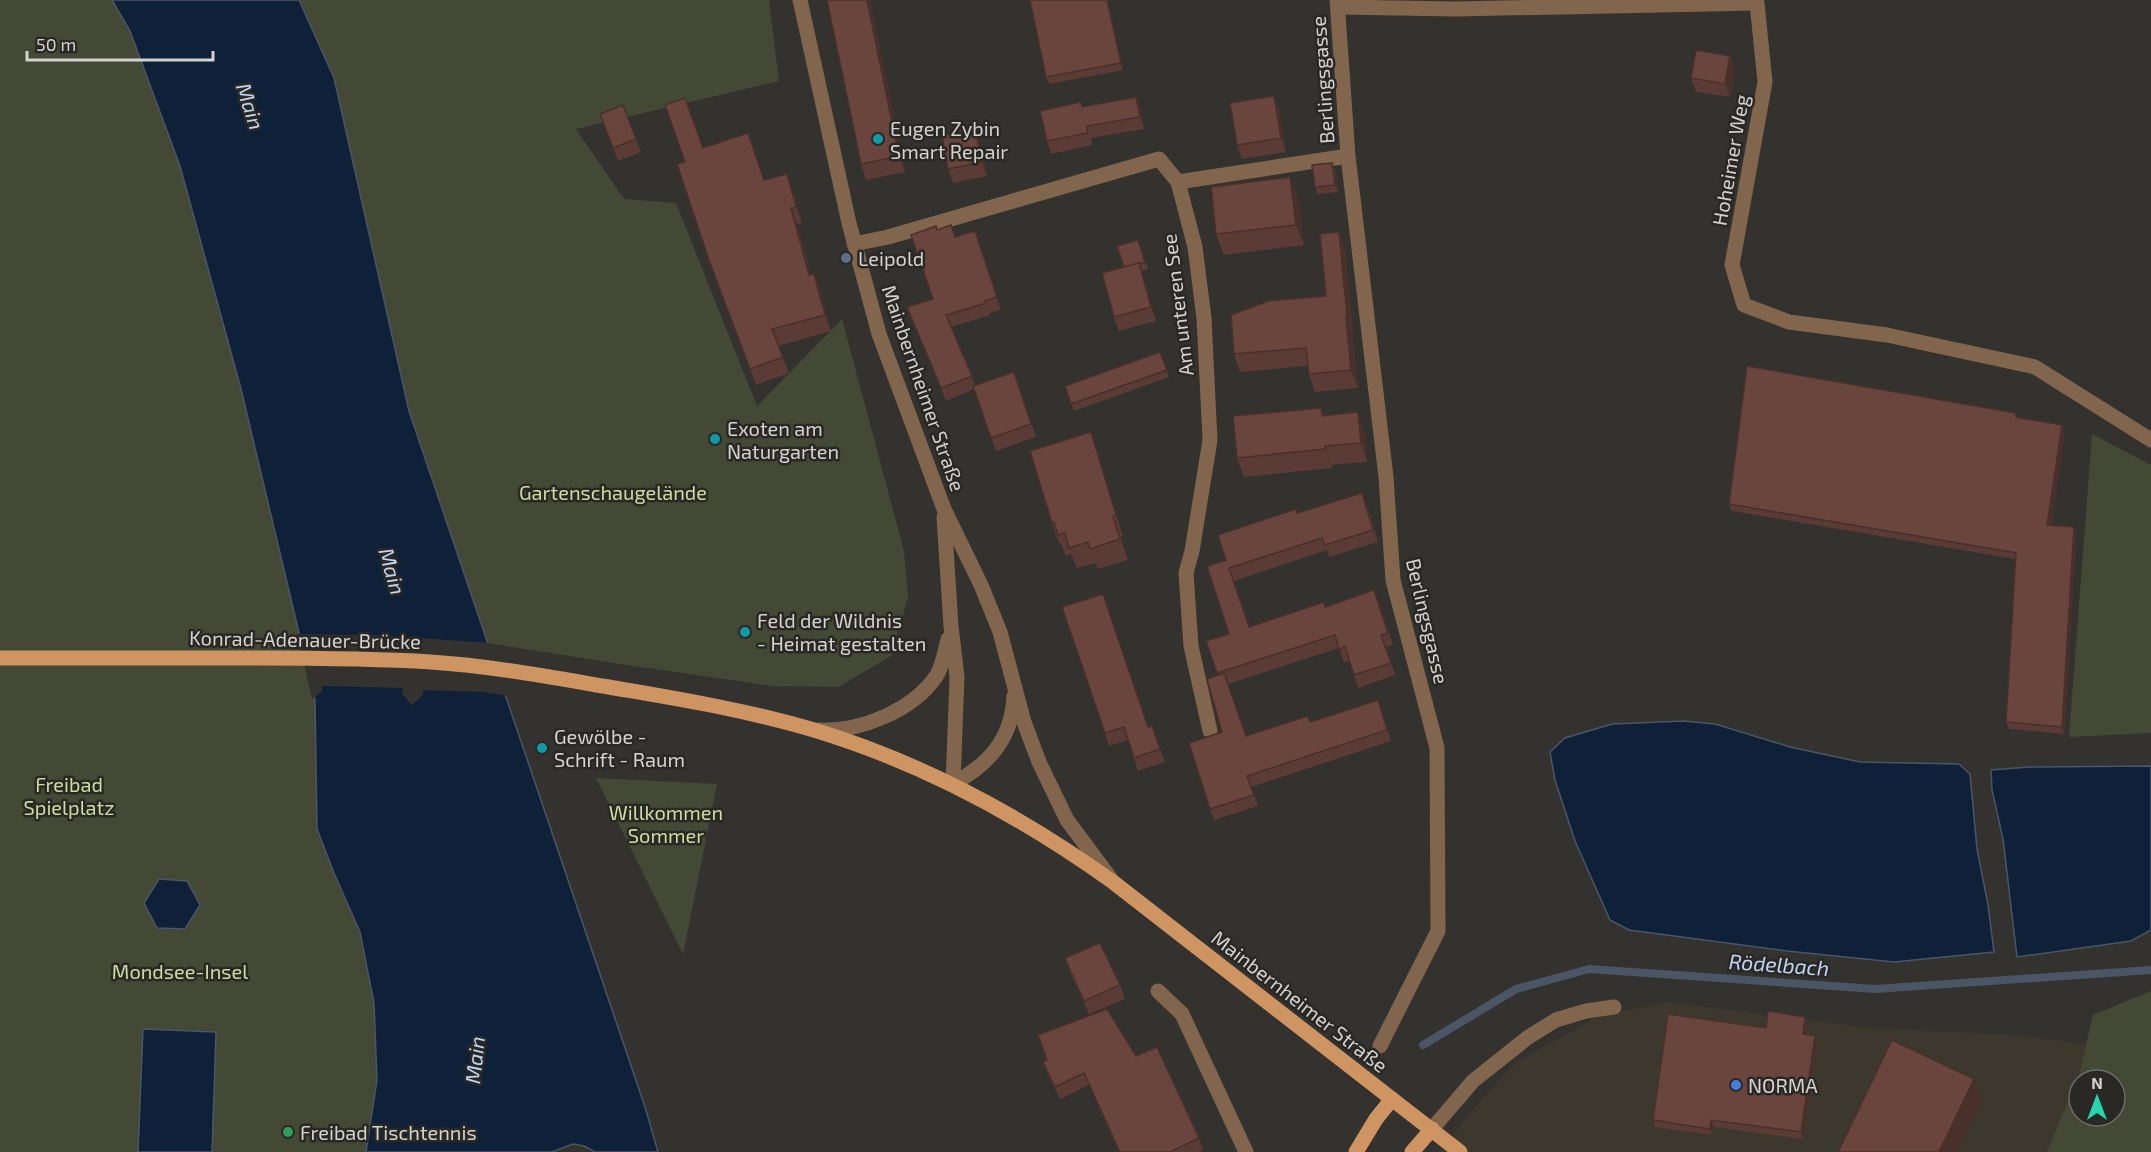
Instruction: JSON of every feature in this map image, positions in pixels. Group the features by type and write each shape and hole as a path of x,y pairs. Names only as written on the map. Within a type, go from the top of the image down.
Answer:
{"main road":[{"name":"Konrad-Adenauer-Brücke","path":"0,658 340,658 413,661 518,672 607,686"},
{"name":"Mainbernheimer Straße","path":"607,686 676,698 812,729 879,752 953,784 1028,824 1113,882 1461,1152"},
{"path":"1356,1152 1376,1119 1392,1099"},
{"path":"1412,1152 1432,1129"}],"street":[{"name":"Mainbernheimer Straße","path":"800,0 854,244 879,334 944,509 981,585 1000,632 1024,722 1052,791 1067,820 1113,882"},
{"name":"Hoheimer Weg","path":"1338,4 1455,9 1758,2 1765,82 1732,265 1744,305 1789,322 1887,334 2035,367 2151,441"},
{"name":"Berlingsgasse","path":"1338,4 1348,156 1386,477 1393,580 1437,748 1438,931 1380,1046"},
{"name":"Berlingsgasse","path":"1178,182 1348,156"},
{"name":"Am unteren See","path":"854,244 888,237 1159,159 1178,182 1195,247 1204,318 1210,440 1192,551 1186,573 1191,646 1210,731"},
{"name":"Mainbernheimer Straße","path":"944,509 951,626 957,677 953,784"},
{"name":"Mainbernheimer Straße","path":"812,729 833,731 874,722 915,696 937,674 951,626"},
{"name":"Mainbernheimer Straße","path":"953,784 973,773 986,762 1006,733 1014,698 1013,681"},
{"path":"1158,991 1182,1014 1246,1152"},
{"path":"1432,1129 1473,1081 1527,1038 1556,1020 1586,1011 1614,1007"}],"shaded area":[{"path":"1668,1002 1869,1028 2017,1035 2151,1053 2151,1152 1439,1152 1514,1064 1600,1015"}],"green space":[{"name":"Mondsee-Insel","path":"0,0 112,0 130,31 180,166 241,389 315,700 317,747 334,873 360,932 374,1002 377,1080 366,1152 0,1152"},
{"name":"Gartenschaugelände","path":"299,0 769,0 779,81 576,129 624,199 676,203 757,406 842,319 904,551 908,597 891,656 838,687 773,686 488,643 409,411"},
{"path":"2092,434 2151,465 2151,733 2069,737"},
{"name":"Willkommen Sommer","path":"596,778 717,784 683,954"},
{"path":"2151,991 2151,1152 2047,1152 2067,1104 2067,1128 2127,1128 2127,1068 2081,1068 2093,1015"}],"water":[{"name":"Main","path":"112,0 299,0 334,78 409,411 645,1107 658,1152 595,1152 584,1146 573,1144 552,1152 366,1152 377,1080 374,1003 360,932 317,829 315,700 241,389 180,166 130,31"},
{"path":"1684,721 1715,724 1790,747 1860,762 1959,764 1970,774 1977,849 1994,952 1894,962 1787,951 1629,930 1610,920 1575,841 1555,780 1550,752 1565,738 1612,724"},
{"path":"2151,766 2151,930 2131,941 2017,957 2003,839 1992,790 1991,770 2029,767"},
{"path":"159,879 187,881 200,905 185,929 157,928 144,903"},
{"path":"143,1029 216,1032 212,1152 138,1152"}],"pier":[{"path":"297,634 372,635 491,643 509,696 482,692 423,690 423,695 412,705 402,694 403,688 322,686 322,691 312,699"}],"building":[{"path":"827,0 867,0 899,156 861,164"},
{"path":"1030,0 1107,0 1121,63 1046,77"},
{"path":"1696,50 1730,56 1725,84 1691,78"},
{"path":"1274,96 1281,138 1237,145 1230,103"},
{"path":"1136,97 1140,117 1087,126 1088,133 1047,141 1040,111 1081,102 1082,107"},
{"path":"685,98 703,148 748,133 764,180 787,174 796,207 791,208 809,275 814,274 825,315 772,329 783,357 750,369 710,263 677,164 685,162 665,105"},
{"path":"623,105 636,139 613,148 600,114"},
{"path":"975,128 982,162 948,169 942,135"},
{"path":"1332,163 1335,185 1315,187 1312,165"},
{"path":"1290,177 1296,225 1216,234 1211,187"},
{"path":"951,225 955,237 975,231 997,297 985,301 986,303 946,315 972,376 941,388 907,307 933,299 911,235 936,226 937,230"},
{"path":"1339,232 1351,370 1309,374 1306,348 1234,354 1231,315 1268,301 1326,296 1320,234"},
{"path":"1138,240 1145,262 1124,267 1117,246"},
{"path":"1139,263 1151,307 1114,317 1102,273"},
{"path":"1160,352 1167,370 1071,404 1065,386"},
{"path":"1747,366 2016,413 2016,417 2062,425 2047,525 2074,527 2062,727 2006,722 2016,553 1729,504"},
{"path":"1014,372 1031,424 991,438 973,386"},
{"path":"1321,408 1322,416 1358,412 1361,443 1237,458 1233,416"},
{"path":"1091,432 1116,515 1113,516 1120,539 1090,549 1088,542 1069,548 1065,533 1058,535 1054,522 1052,523 1030,451"},
{"path":"1362,493 1373,530 1325,545 1322,538 1229,568 1249,627 1324,602 1325,607 1374,590 1388,633 1381,635 1391,663 1354,675 1345,647 1339,649 1335,635 1217,673 1206,641 1229,634 1207,566 1226,560 1218,535 1296,509 1297,513"},
{"path":"1103,594 1148,727 1152,726 1160,749 1134,758 1124,727 1105,733 1062,607"},
{"path":"1224,673 1246,736 1308,716 1310,722 1378,700 1387,730 1247,776 1254,795 1210,809 1189,743 1222,732 1207,679"},
{"path":"1100,943 1120,985 1084,1001 1065,958"},
{"path":"1107,1009 1136,1056 1157,1047 1199,1138 1170,1152 1120,1152 1084,1073 1055,1087 1043,1062 1047,1060 1038,1035"},
{"name":"NORMA","path":"1768,1011 1805,1017 1803,1034 1815,1036 1801,1132 1711,1120 1710,1129 1653,1120 1668,1014 1766,1028"},
{"path":"1892,1040 1974,1079 1939,1152 1838,1152"}],"waterway":[{"name":"Rödelbach","path":"1423,1045 1516,989 1589,969 1875,989 2151,970"}],"place":[{"name":"Eugen Zybin Smart Repair","path":"878,139"},
{"name":"Leipold","path":"846,258"},
{"name":"Exoten am Naturgarten","path":"715,439"},
{"name":"Feld der Wildnis - Heimat gestalten","path":"745,632"},
{"name":"Gewölbe - Schrift - Raum","path":"542,748"},
{"name":"NORMA","path":"1736,1085"},
{"name":"Freibad Tischtennis","path":"288,1132"}],"park label":[{"name":"Freibad Spielplatz","path":"69,796"}]}
